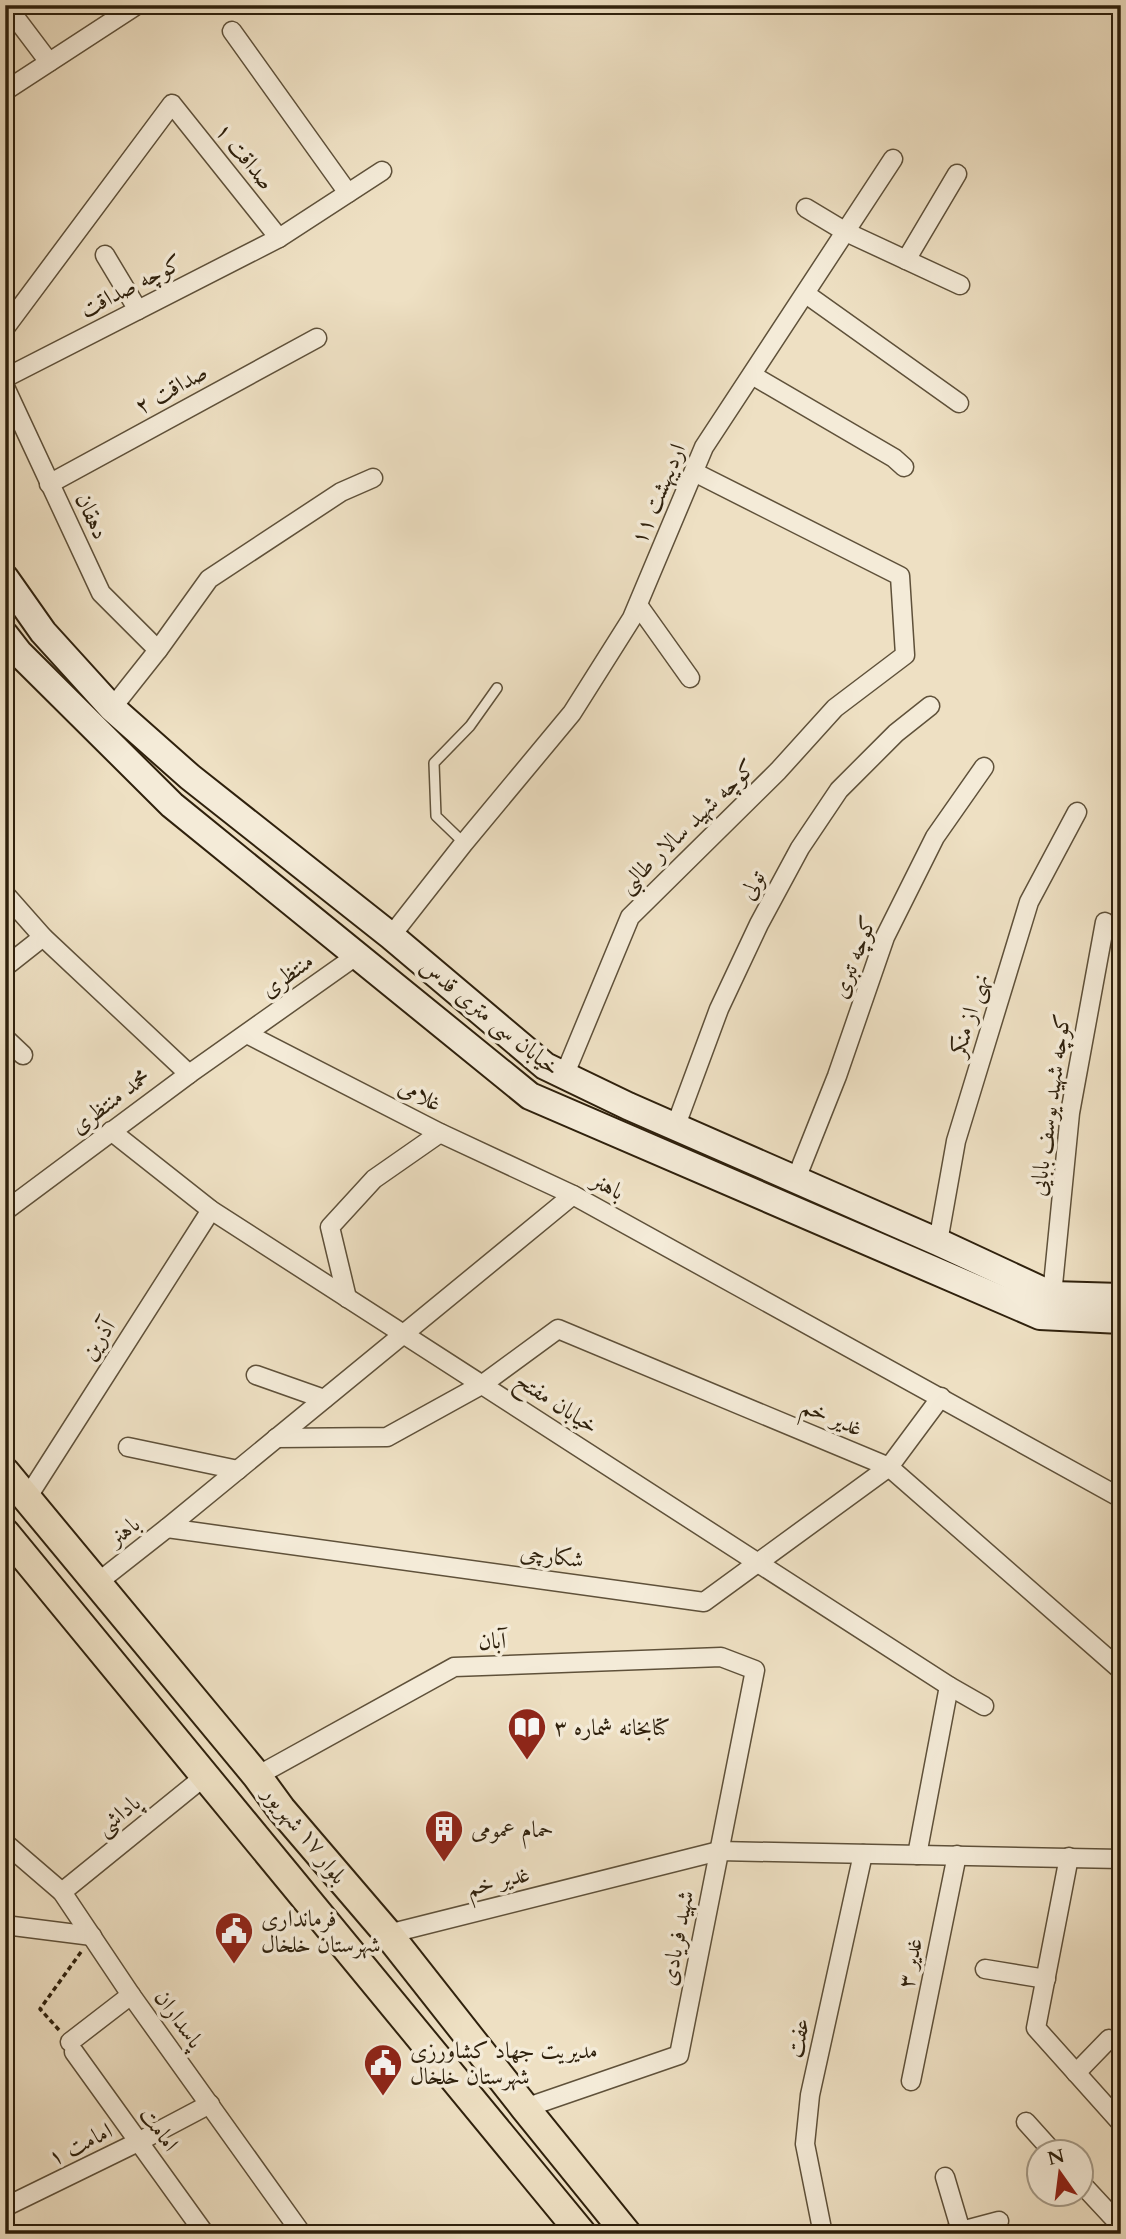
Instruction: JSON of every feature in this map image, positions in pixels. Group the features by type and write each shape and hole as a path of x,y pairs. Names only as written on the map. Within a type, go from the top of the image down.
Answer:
{"main road":[{"name":"خیابان سی متری قدس","path":"5,578 43,632 111,708 190,777 391,936 554,1071 1052,1295 1121,1297"},
{"name":"خیابان سی متری قدس","path":"5,635 19,653 172,805 530,1096 1040,1316 1121,1320"},
{"path":"172,805 163,781 170,771 190,777"},
{"path":"530,1096 554,1071"},
{"name":"بلوار ١٧ شهریور","path":"5,1472 231,1743 281,1809 388,1934 627,2234"},
{"path":"12,1540 69,1596 79,1595 84,1589 82,1579 54,1531"},
{"name":"بلوار ١٧ شهریور","path":"12,1540 582,2234"},
{"path":"202,1772 195,1754 195,1746 201,1738 212,1736 231,1743"}],"street":[{"path":"6,5 49,62"},
{"path":"5,91 130,7"},
{"path":"232,31 348,193"},
{"name":"صداقت ۱","path":"5,328 172,104 279,238"},
{"name":"۱۱ اردیبهشت","path":"391,936 572,713 632,618 704,447 892,159"},
{"name":"کوچه صداقت","path":"5,378 279,238 382,171"},
{"path":"906,260 957,174"},
{"path":"806,208 846,232 960,285"},
{"path":"105,255 138,310"},
{"path":"806,294 959,403"},
{"name":"صداقت ۲","path":"49,484 317,338"},
{"path":"752,375 894,458 904,467"},
{"name":"دهقان","path":"5,387 101,593 158,650"},
{"name":"کوچه شهید سالار طالبی","path":"554,1071 630,917 778,771 835,708 905,655 900,576 694,472"},
{"path":"111,708 158,650 209,579 341,492 373,478"},
{"path":"638,605 690,678"},
{"name":"تولی","path":"676,1125 719,1009 759,924 800,848 839,790 896,733 930,706"},
{"name":"کوچه تبری","path":"796,1179 837,1076 885,937 935,837 984,767"},
{"name":"نهی از منکر","path":"938,1242 956,1142 1028,902 1077,812"},
{"path":"5,894 43,937 189,1074"},
{"name":"کوچه شهید یوسف بابایی","path":"1052,1295 1070,1113 1105,922"},
{"path":"5,967 43,937"},
{"name":"منتظری","path":"247,1034 356,956"},
{"name":"محمد منتظری","path":"5,1211 247,1034"},
{"name":"غلامی","path":"247,1034 440,1133 573,1195"},
{"path":"5,1038 23,1055"},
{"name":"خیابان مفتح","path":"111,1131 211,1210 984,1706"},
{"path":"347,1298 330,1227 374,1179 440,1133"},
{"name":"باهنر","path":"97,1583 573,1195 1121,1498"},
{"name":"آذرین","path":"27,1498 211,1210"},
{"name":"غدیر خم","path":"482,1384 558,1329 889,1467 1121,1670"},
{"path":"256,1375 324,1399"},
{"path":"276,1438 387,1437 482,1384"},
{"name":"شکارچی","path":"167,1528 704,1602 889,1467 941,1397"},
{"path":"128,1447 238,1470"},
{"name":"آبان","path":"257,1776 454,1667 721,1657 755,1670"},
{"name":"شهید فریادی","path":"525,2108 679,2055 755,1670"},
{"path":"917,1855 949,1686"},
{"name":"پاداشی","path":"62,1892 202,1772"},
{"name":"پاسداران","path":"5,1843 62,1892 131,1995 302,2234"},
{"name":"غدیر خم","path":"388,1934 719,1852 1121,1858"},
{"name":"عفت","path":"823,2234 805,2144 810,2095 863,1854"},
{"name":"غدیر ۳","path":"911,2081 957,1855"},
{"path":"1069,1857 1036,2028 1115,2116"},
{"path":"5,1925 92,1936"},
{"path":"985,1969 1046,1979"},
{"path":"72,2047 131,1995"},
{"path":"1076,2073 1109,2039"},
{"name":"امامت","path":"72,2047 205,2234"},
{"name":"امامت ۱","path":"5,2207 138,2143 210,2104"},
{"path":"1026,2122 1041,2138"},
{"path":"945,2177 956,2232 999,2221"},
{"path":"1094,2197 1121,2227"}],"lane":[{"path":"464,843 436,816 434,763 470,726 497,688"}],"path":[{"path":"72,2047 40,2009 92,1936"}],"place":[{"name":"کتابخانه شماره ۳","path":"527,1761"},
{"name":"حمام عمومی","path":"444,1863"},
{"name":"فرمانداری شهرستان خلخال","path":"234,1965"},
{"name":"مدیریت جهاد کشاورزی شهرستان خلخال","path":"383,2097"}]}
